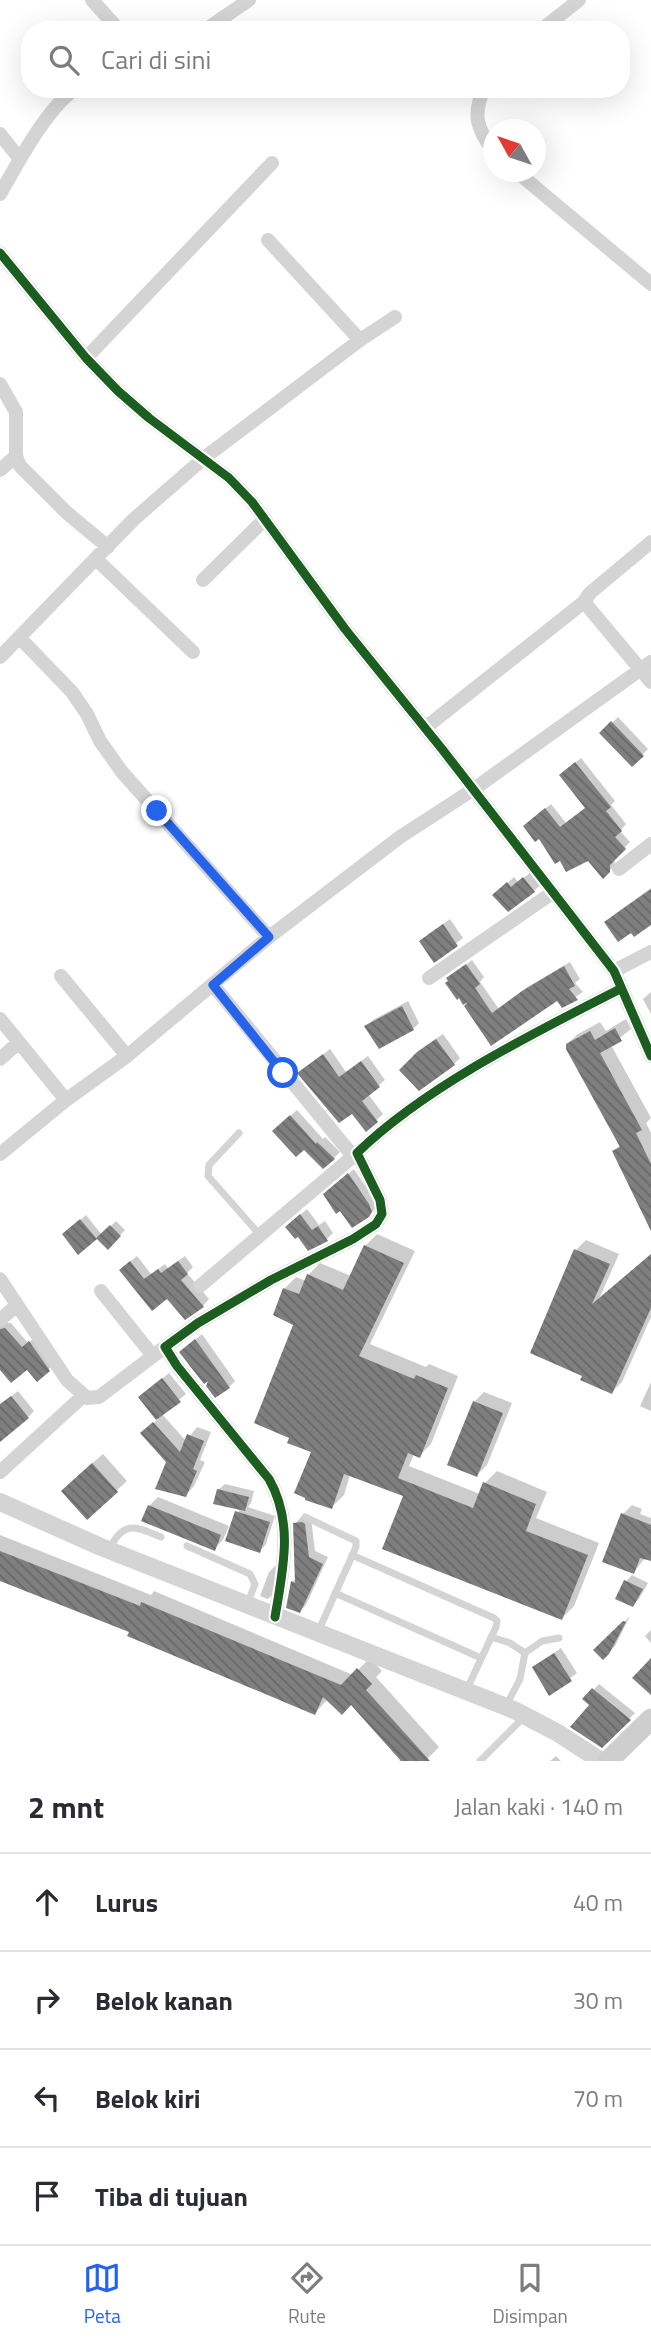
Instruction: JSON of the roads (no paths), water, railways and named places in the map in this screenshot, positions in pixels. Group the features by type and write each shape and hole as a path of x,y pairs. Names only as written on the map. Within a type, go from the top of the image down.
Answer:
{"main road":[{"path":"608,1761 651,1719"}],"street":[{"path":"92,0 110,21"},
{"path":"218,21 249,0"},
{"path":"552,21 579,0"},
{"path":"0,194 19,158 54,109 66,98"},
{"path":"480,98 476,119 483,135"},
{"path":"0,134 19,158"},
{"path":"86,358 272,163"},
{"path":"529,182 651,284"},
{"path":"268,240 360,340"},
{"path":"0,253 86,358 118,391 242,489 345,629 474,789 614,971 651,1056"},
{"path":"0,657 133,520 204,457 360,340 395,317"},
{"path":"0,384 16,412 16,456 20,466 108,547"},
{"path":"0,470 16,456"},
{"path":"203,580 265,519"},
{"path":"425,728 584,602 590,593 651,542"},
{"path":"96,559 192,652"},
{"path":"584,602 646,666 651,682"},
{"path":"19,637 72,692 87,714 100,741 122,772 269,937"},
{"path":"0,1154 66,1100 127,1056 269,937 400,837 474,789 646,666"},
{"path":"619,869 651,844"},
{"path":"429,978 552,893"},
{"path":"614,971 651,953"},
{"path":"61,976 127,1056"},
{"path":"0,1279 67,1380 83,1396 92,1399 99,1397 198,1322 376,1224 382,1214 380,1200 354,1154 213,985"},
{"path":"200,1286 375,1135 463,1075 517,1043 620,989"},
{"path":"0,1019 66,1100"},
{"path":"0,1059 18,1043"},
{"path":"101,1291 159,1352 177,1366 279,1495 284,1516 286,1553 275,1617"},
{"path":"0,1320 17,1305"},
{"path":"0,1472 83,1396"},
{"path":"0,1502 109,1550 505,1707 558,1733 601,1761"}],"lane":[{"path":"239,1133 209,1165 208,1176 261,1235"},
{"path":"305,1517 356,1541 356,1547 317,1633"},
{"path":"109,1550 122,1530 136,1527 161,1537"},
{"path":"187,1546 250,1574 255,1584 247,1606"},
{"path":"352,1555 497,1621 466,1691"},
{"path":"335,1593 481,1658"},
{"path":"491,1637 510,1643 525,1653"},
{"path":"505,1707 520,1679 525,1653 542,1641 559,1638"},
{"path":"480,1761 525,1716"}]}
